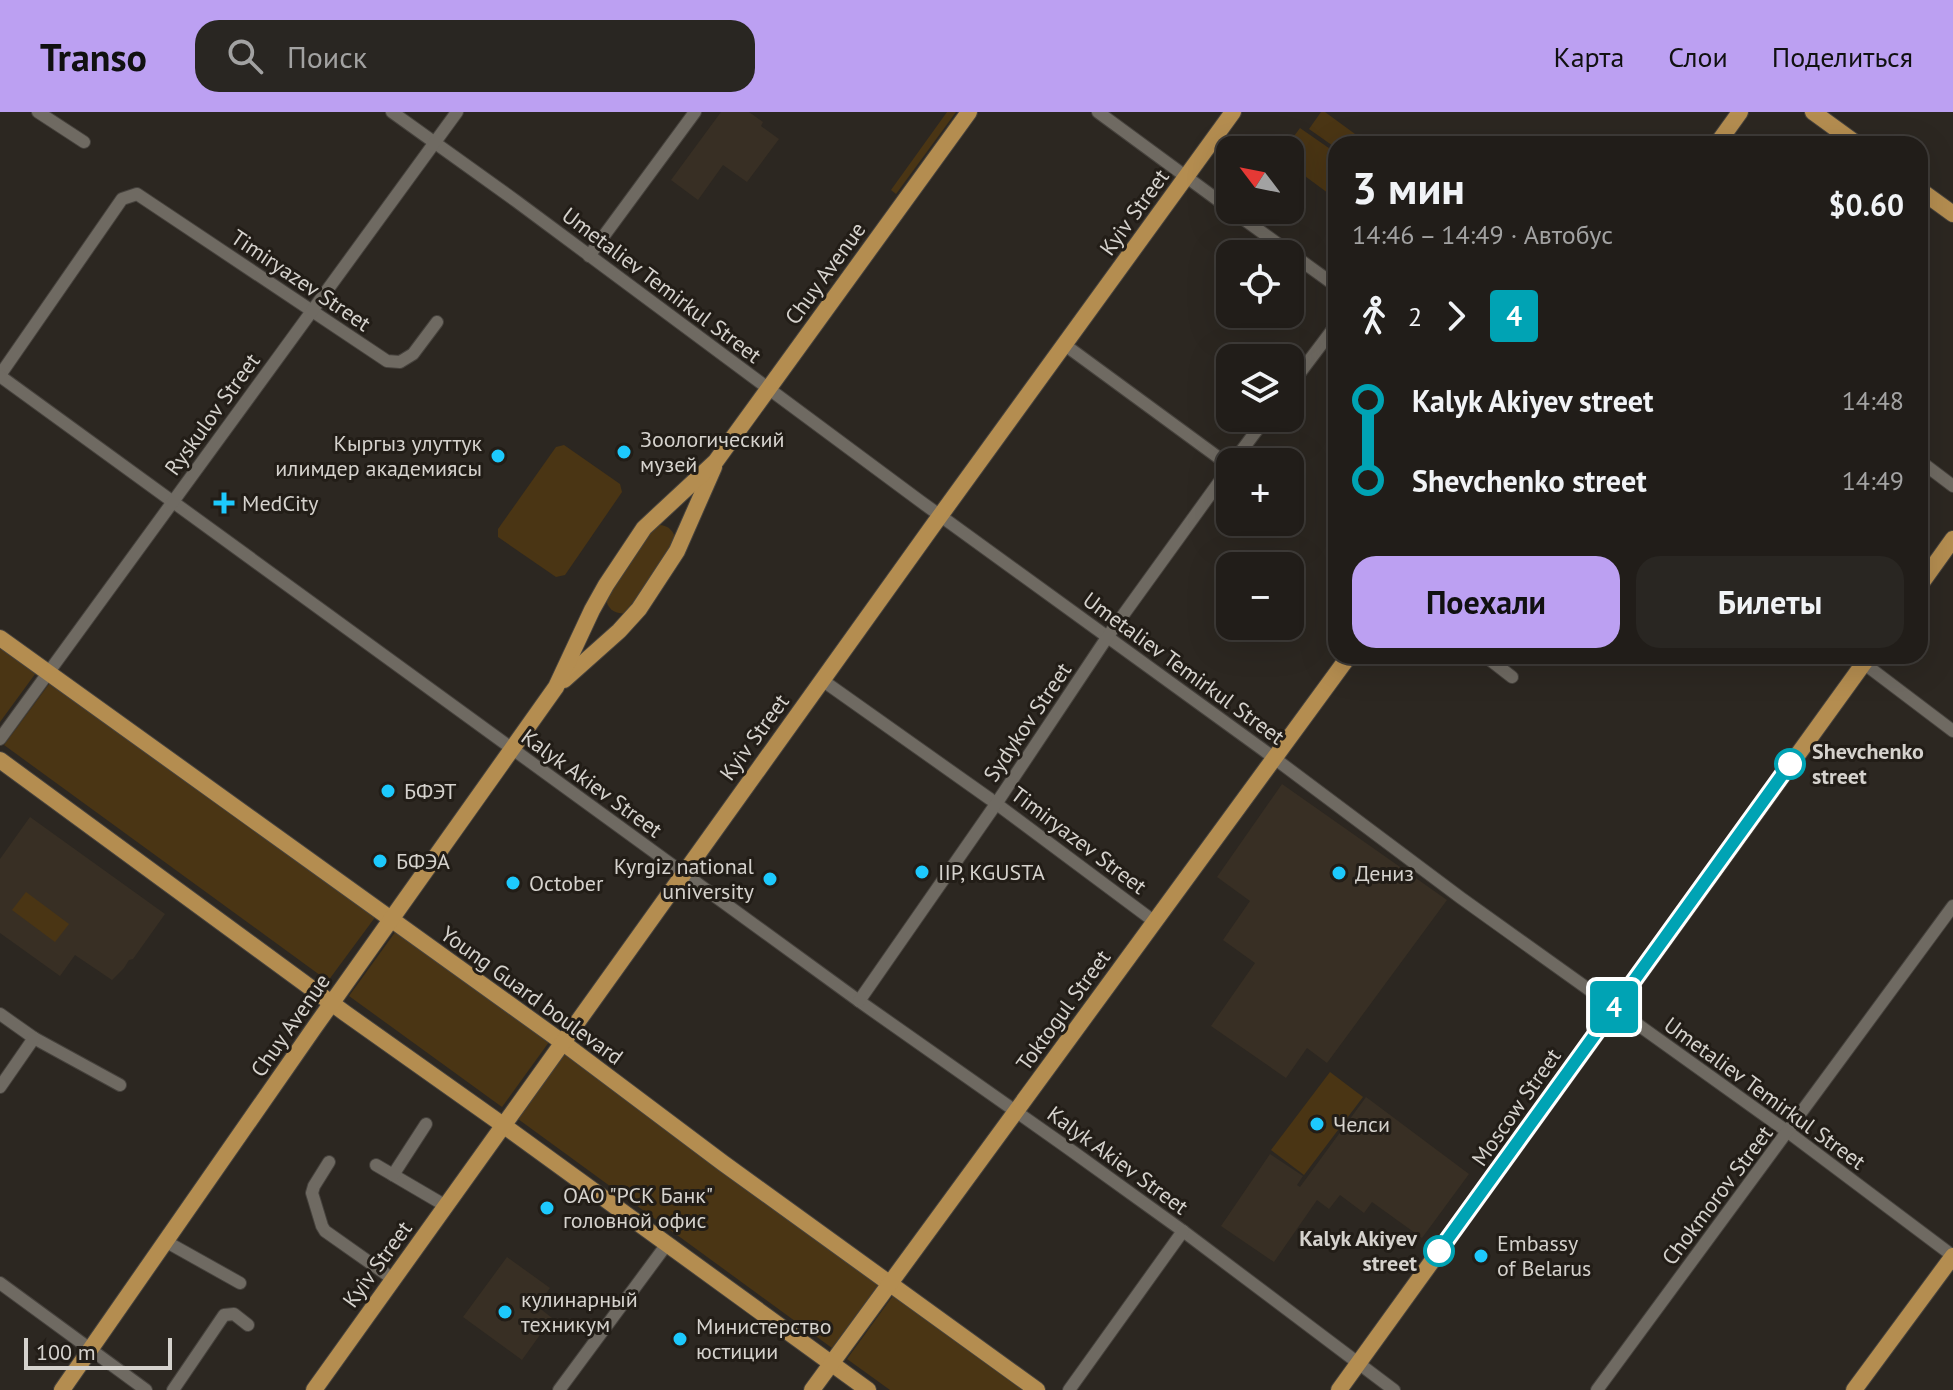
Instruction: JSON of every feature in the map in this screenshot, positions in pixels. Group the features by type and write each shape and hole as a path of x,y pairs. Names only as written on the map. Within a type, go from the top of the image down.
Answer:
{"main road":[{"name":"Chuy Avenue","path":"62,1390 556,687 592,609 639,535 716,461 969,112"},
{"name":"Kyiv Street","path":"314,1390 1233,112"},
{"path":"1723,136 1740,112"},
{"path":"1813,112 1846,136"},
{"path":"1928,196 1953,214"},
{"name":"Chuy Avenue","path":"556,687 639,609 677,551 716,461"},
{"path":"1928,574 1953,539"},
{"name":"Young Guard boulevard","path":"0,638 562,1042 723,1163 1037,1390"},
{"name":"Toktogul Street","path":"812,1390 1343,664"},
{"name":"Moscow Street","path":"1339,1390 1858,664"},
{"path":"0,760 868,1390"},
{"path":"1854,1390 1953,1256"}],"street":[{"path":"38,112 84,142"},
{"name":"Umetaliev Temirkul Street","path":"392,112 1613,1008 1788,1132 1953,1256"},
{"name":"Ryskulov Street","path":"0,739 457,112"},
{"path":"589,256 695,112"},
{"path":"1098,112 1216,200"},
{"name":"Timiryazev Street","path":"0,376 122,199 137,194 387,361 400,362 413,354 437,322"},
{"path":"1250,224 1328,280"},
{"path":"1304,367 1328,336"},
{"path":"1065,345 1216,454"},
{"name":"Kalyk Akiev Street","path":"0,376 683,874 1183,1231 1394,1390"},
{"path":"1928,467 1953,486"},
{"name":"Sydykov Street","path":"859,1001 1108,636 1216,486"},
{"path":"1495,664 1512,677"},
{"path":"1869,664 1953,731"},
{"name":"Timiryazev Street","path":"822,680 1155,922"},
{"name":"Chokmorov Street","path":"1597,1390 1953,906"},
{"path":"0,1014 34,1038 120,1085"},
{"path":"0,1087 34,1038"},
{"path":"393,1175 426,1124"},
{"path":"329,1162 312,1193 322,1226 393,1279"},
{"path":"376,1165 446,1206"},
{"path":"1069,1390 1183,1231"},
{"path":"165,1241 240,1283"},
{"path":"559,1390 667,1244"},
{"path":"0,1283 146,1390"},
{"path":"173,1390 224,1315 234,1314 248,1325"}],"shaded area":[{"path":"721,112 749,112 779,139 747,182 723,165 698,200 671,180"},
{"path":"947,112 956,112 896,194 891,190"},
{"path":"1321,112 1325,112 1355,134 1328,136 1328,142 1309,129"},
{"path":"1300,128 1328,147 1328,193 1304,175 1304,136 1294,136"},
{"path":"564,445 620,484 622,492 565,575 556,577 498,537 498,529 556,447"},
{"path":"660,525 671,530 676,541 627,613 615,612 606,598 648,532"},
{"path":"0,643 38,670 0,722"},
{"path":"52,680 376,916 328,981 4,745"},
{"path":"1282,784 1447,900 1327,1063 1307,1048 1286,1078 1211,1026 1255,963 1223,940 1250,901 1217,877"},
{"path":"30,817 165,914 133,959 112,980 75,955 60,976 0,933 0,859"},
{"path":"26,892 69,924 55,942 12,910"},
{"path":"396,931 549,1042 502,1107 349,996"},
{"path":"565,1054 880,1283 832,1348 518,1119"},
{"name":"Челси","path":"1330,1072 1363,1097 1304,1175 1271,1150"},
{"path":"1366,1097 1469,1174 1422,1238 1372,1202 1364,1213 1340,1195 1329,1209 1317,1200 1274,1262 1221,1226 1270,1154 1303,1176 1297,1185 1300,1187"},
{"name":"кулинарный техникум","path":"507,1257 550,1288 537,1306 552,1318 522,1360 463,1317"},
{"path":"895,1293 1027,1390 890,1390 847,1359"}],"bus line":[{"name":"4","path":"1439,1251 1790,764"}],"place":[{"name":"Зоологический музей","path":"624,452"},
{"name":"Кыргыз улуттук илимдер академиясы","path":"498,456"},
{"name":"MedCity","path":"224,503"},
{"name":"Shevchenko street","path":"1790,764"},
{"name":"БФЭТ","path":"388,791"},
{"name":"БФЭА","path":"380,861"},
{"name":"IIP, KGUSTA","path":"922,872"},
{"name":"Дениз","path":"1339,873"},
{"name":"Kyrgiz national university","path":"770,879"},
{"name":"October","path":"513,883"},
{"name":"Челси","path":"1317,1124"},
{"name":"ОАО \"РСК Банк\" головной офис","path":"547,1208"},
{"name":"Kalyk Akiyev street","path":"1439,1251"},
{"name":"Embassy of Belarus","path":"1481,1256"},
{"name":"кулинарный техникум","path":"505,1312"},
{"name":"Министерство юстиции","path":"680,1339"}]}
